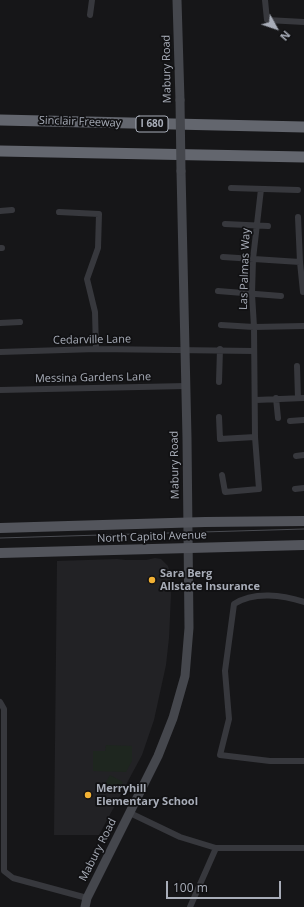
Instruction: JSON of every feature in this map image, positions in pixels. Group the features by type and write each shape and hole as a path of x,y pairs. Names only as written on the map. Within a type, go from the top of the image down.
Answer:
{"highway":[{"name":"Sinclair Freeway","path":"0,120 304,128"},
{"path":"0,151 304,157"}],"main road":[{"name":"Mabury Road","path":"85,907 88,898 158,756 173,718 185,676 189,628 188,523 177,0"},
{"name":"North Capitol Avenue","path":"0,528 304,521"},
{"name":"North Capitol Avenue","path":"0,553 304,545"}],"street":[{"path":"90,15 92,0"},
{"path":"265,0 267,20 304,22"},
{"path":"231,188 298,190"},
{"name":"Las Palmas Way","path":"222,475 224,492 259,490 255,437 256,400 252,294 253,259 261,189"},
{"path":"0,211 12,210"},
{"path":"59,212 99,214 98,248 87,280 95,312 96,349"},
{"path":"298,218 303,292"},
{"path":"226,224 268,226"},
{"path":"223,257 300,262"},
{"path":"218,291 281,296"},
{"path":"0,323 20,322"},
{"path":"221,325 254,327 304,326"},
{"name":"Cedarville Lane","path":"0,352 96,349 185,349"},
{"path":"185,349 254,351"},
{"path":"219,382 220,350"},
{"path":"256,400 301,398 297,366"},
{"name":"Messina Gardens Lane","path":"0,390 186,386"},
{"path":"276,398 278,418"},
{"path":"220,417 220,439 255,437"},
{"path":"290,421 304,420"},
{"path":"296,456 304,455"},
{"path":"296,489 304,488"},
{"path":"304,602 275,596 259,596 234,604 225,671 229,719 220,756 270,761 304,761"},
{"path":"0,702 4,709 4,871 13,878 88,898"},
{"path":"130,813 180,837 216,848 304,848"},
{"path":"190,907 216,848"}],"shaded area":[{"path":"155,558 161,559 168,566 170,573 171,595 169,638 166,665 154,720 142,755 99,835 54,835 57,561 117,559 146,560"},
{"path":"106,745 132,746 132,761 126,772 93,771 93,751 105,751"},
{"path":"110,775 123,782 118,791 105,784"}],"tram line":[{"path":"0,538 304,529"}],"place":[{"name":"Sara Berg Allstate Insurance","path":"152,580"},
{"name":"Merryhill Elementary School","path":"88,795"}]}
